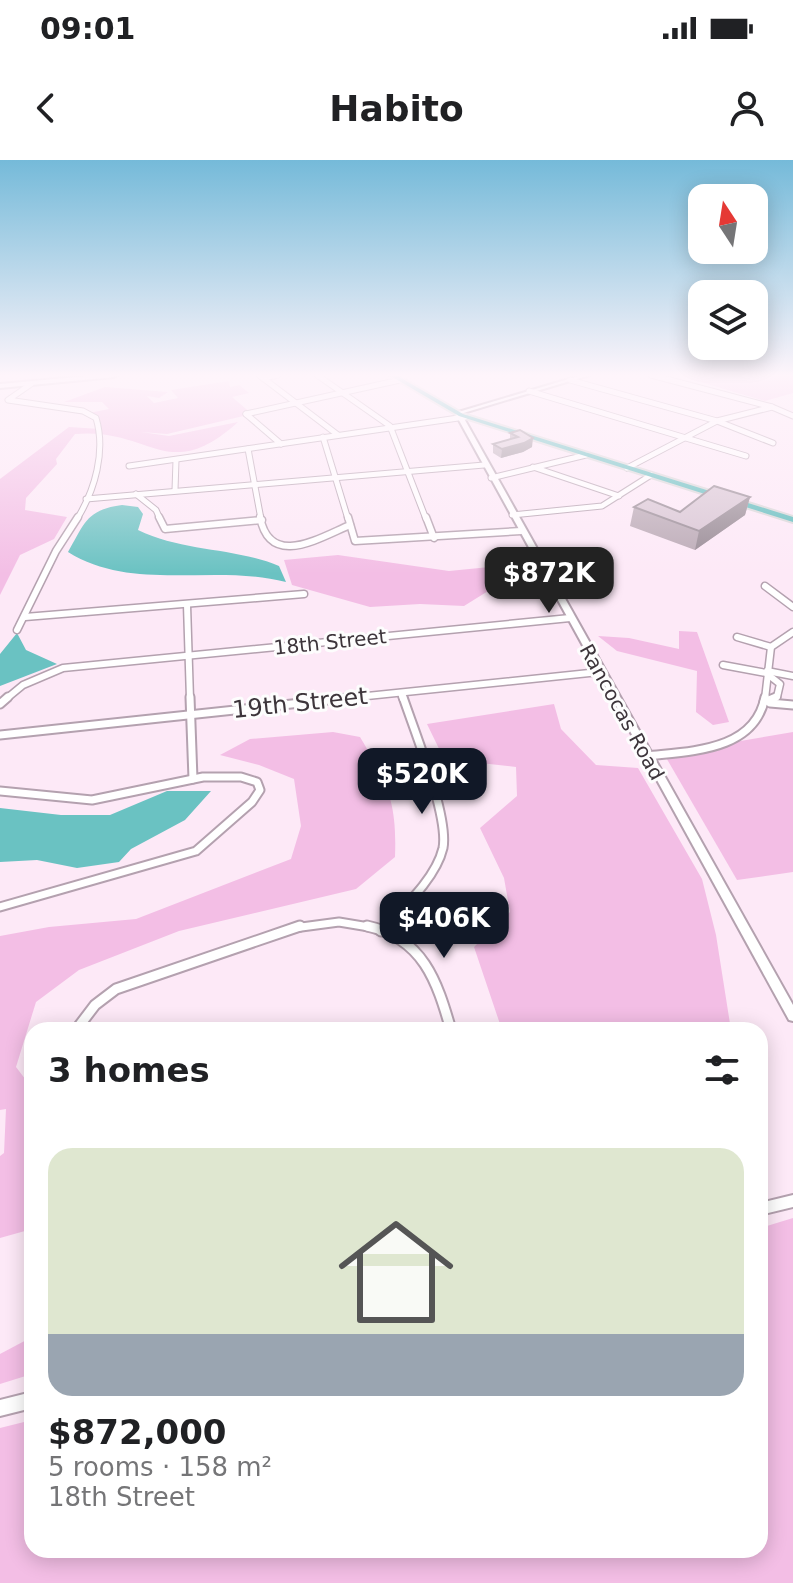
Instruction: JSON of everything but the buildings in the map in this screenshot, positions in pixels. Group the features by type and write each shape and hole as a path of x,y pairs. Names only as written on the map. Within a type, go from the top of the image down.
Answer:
{"highway":[{"path":"542,441 793,520"}],"main road":[{"name":"Rancocas Road","path":"473,441 793,1016"}],"street":[{"path":"17,630 86,499 102,450 101,441"},
{"path":"129,466 297,441"},
{"path":"324,441 355,541 521,531"},
{"path":"397,441 434,538"},
{"path":"627,468 674,441"},
{"path":"697,441 746,456"},
{"path":"769,441 773,443"},
{"path":"248,449 267,537 290,549 331,536 350,525"},
{"path":"491,478 586,455"},
{"path":"175,490 176,460"},
{"path":"86,499 484,465"},
{"path":"532,467 619,496"},
{"path":"512,515 598,507 651,475"},
{"path":"136,494 156,510 165,529 262,520"},
{"path":"765,586 793,607"},
{"path":"25,617 304,594"},
{"path":"187,605 193,779"},
{"name":"18th Street","path":"0,704 23,685 45,674 90,665 570,618"},
{"path":"647,756 737,739 756,722 764,702 771,647 793,632"},
{"path":"737,637 771,647"},
{"path":"723,665 793,676"},
{"name":"19th Street","path":"0,735 599,672"},
{"path":"764,702 777,697 780,684 766,672"},
{"path":"381,931 433,866 444,839 427,769 401,693"},
{"path":"764,702 793,705"},
{"path":"0,791 104,800 193,779 247,777 257,782 260,790 252,802 196,851 0,907"},
{"path":"82,1022 95,1005 116,989 306,924 326,921 381,931 406,941 429,966 448,1022"},
{"path":"768,1207 793,1201"},
{"path":"0,1408 24,1402"}],"shaded area":[{"path":"50,441 69,441 56,459 57,464 26,498 25,510 67,517 54,539 20,555 0,595 0,479"},
{"path":"134,441 213,441 193,450 175,452"},
{"path":"338,555 449,571 529,563 529,573 509,578 464,606 420,604 370,607 292,585 284,560"},
{"path":"679,631 697,632 729,722 713,725 696,712 697,671 617,651 598,636 629,638 679,649"},
{"path":"554,704 561,729 596,765 638,768 702,879 716,935 730,1022 499,1022 474,947 510,912 504,878 480,828 517,796 516,767 444,759 427,724"},
{"path":"333,732 360,737 389,794 395,857 356,889 179,931 79,970 36,1002 30,1022 24,1022 24,1041 16,1067 24,1078 24,1231 0,1238 0,1156 4,1153 6,1109 0,1110 0,936 49,927 136,919 291,859 301,826 294,779 259,765 220,755 250,739"},
{"path":"793,732 793,872 737,880 664,754"},
{"path":"793,1218 793,1583 0,1583 0,1428 24,1422 24,1558 768,1558 768,1226"},
{"path":"24,1341 24,1376 0,1384 0,1354"}],"water":[{"path":"122,505 138,507 143,514 138,530 173,542 262,560 279,566 286,582 230,575 120,571 93,564 68,552 94,514"},
{"path":"17,633 26,650 57,664 0,686 0,654"},
{"path":"167,791 211,791 185,820 131,849 119,862 77,868 37,860 0,862 0,808 61,815 110,815"}]}
